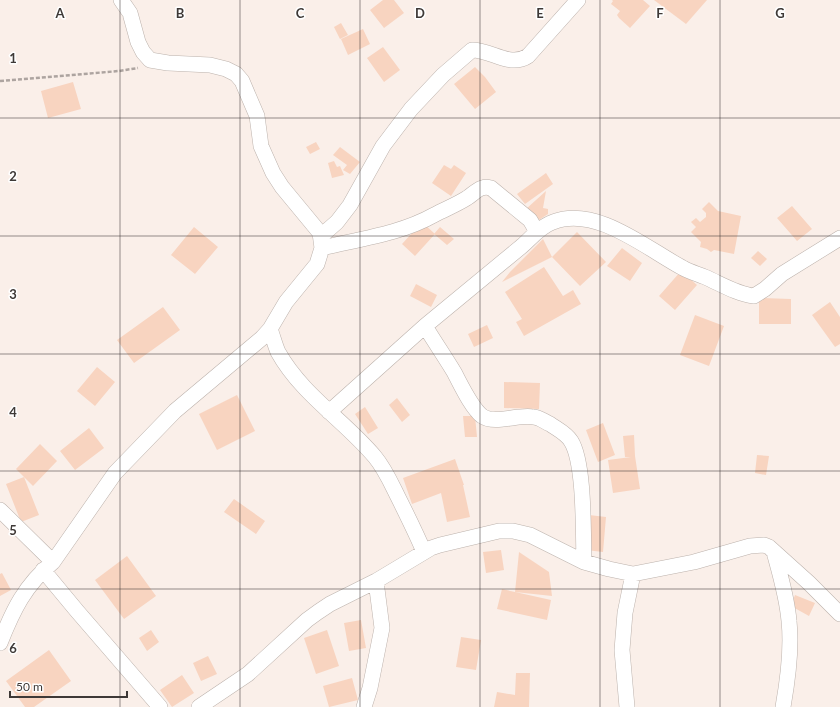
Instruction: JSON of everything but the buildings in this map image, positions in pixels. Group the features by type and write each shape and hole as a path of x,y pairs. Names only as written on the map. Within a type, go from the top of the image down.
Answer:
{"street":[{"path":"121,0 130,13 142,52 150,60 168,63 210,65 226,69 236,74 242,81 257,116 261,146 273,173 282,187 320,233 322,242"},
{"path":"0,643 25,590 48,566 120,467 175,411 262,338 270,329 286,302 317,264 322,242 350,205 390,135 411,109 443,75 472,50 481,50 511,61 523,60 578,0"},
{"path":"322,242 393,231 412,225 460,202 485,187 491,188 530,220 537,232"},
{"path":"329,412 425,326 551,222 566,218 598,222 638,241 684,269 738,292 754,296 765,289 782,274 840,238"},
{"path":"425,326 463,390 482,416 493,419 507,419 527,416 536,417 561,431 570,440 574,447 580,474 584,562"},
{"path":"270,329 278,352 313,397 358,438 376,458 387,474 424,552"},
{"path":"0,510 48,566 77,611 160,707"},
{"path":"199,707 248,674 307,620 330,604 376,581 440,544 499,531 513,531 530,535 584,562 633,574 694,562 764,544 809,583 840,614"},
{"path":"774,552 786,601 789,621 790,644 783,707"},
{"path":"627,707 622,650 625,613 633,574"},
{"path":"364,707 370,688 382,628 376,581"}],"path":[{"path":"0,81 140,68"}]}
